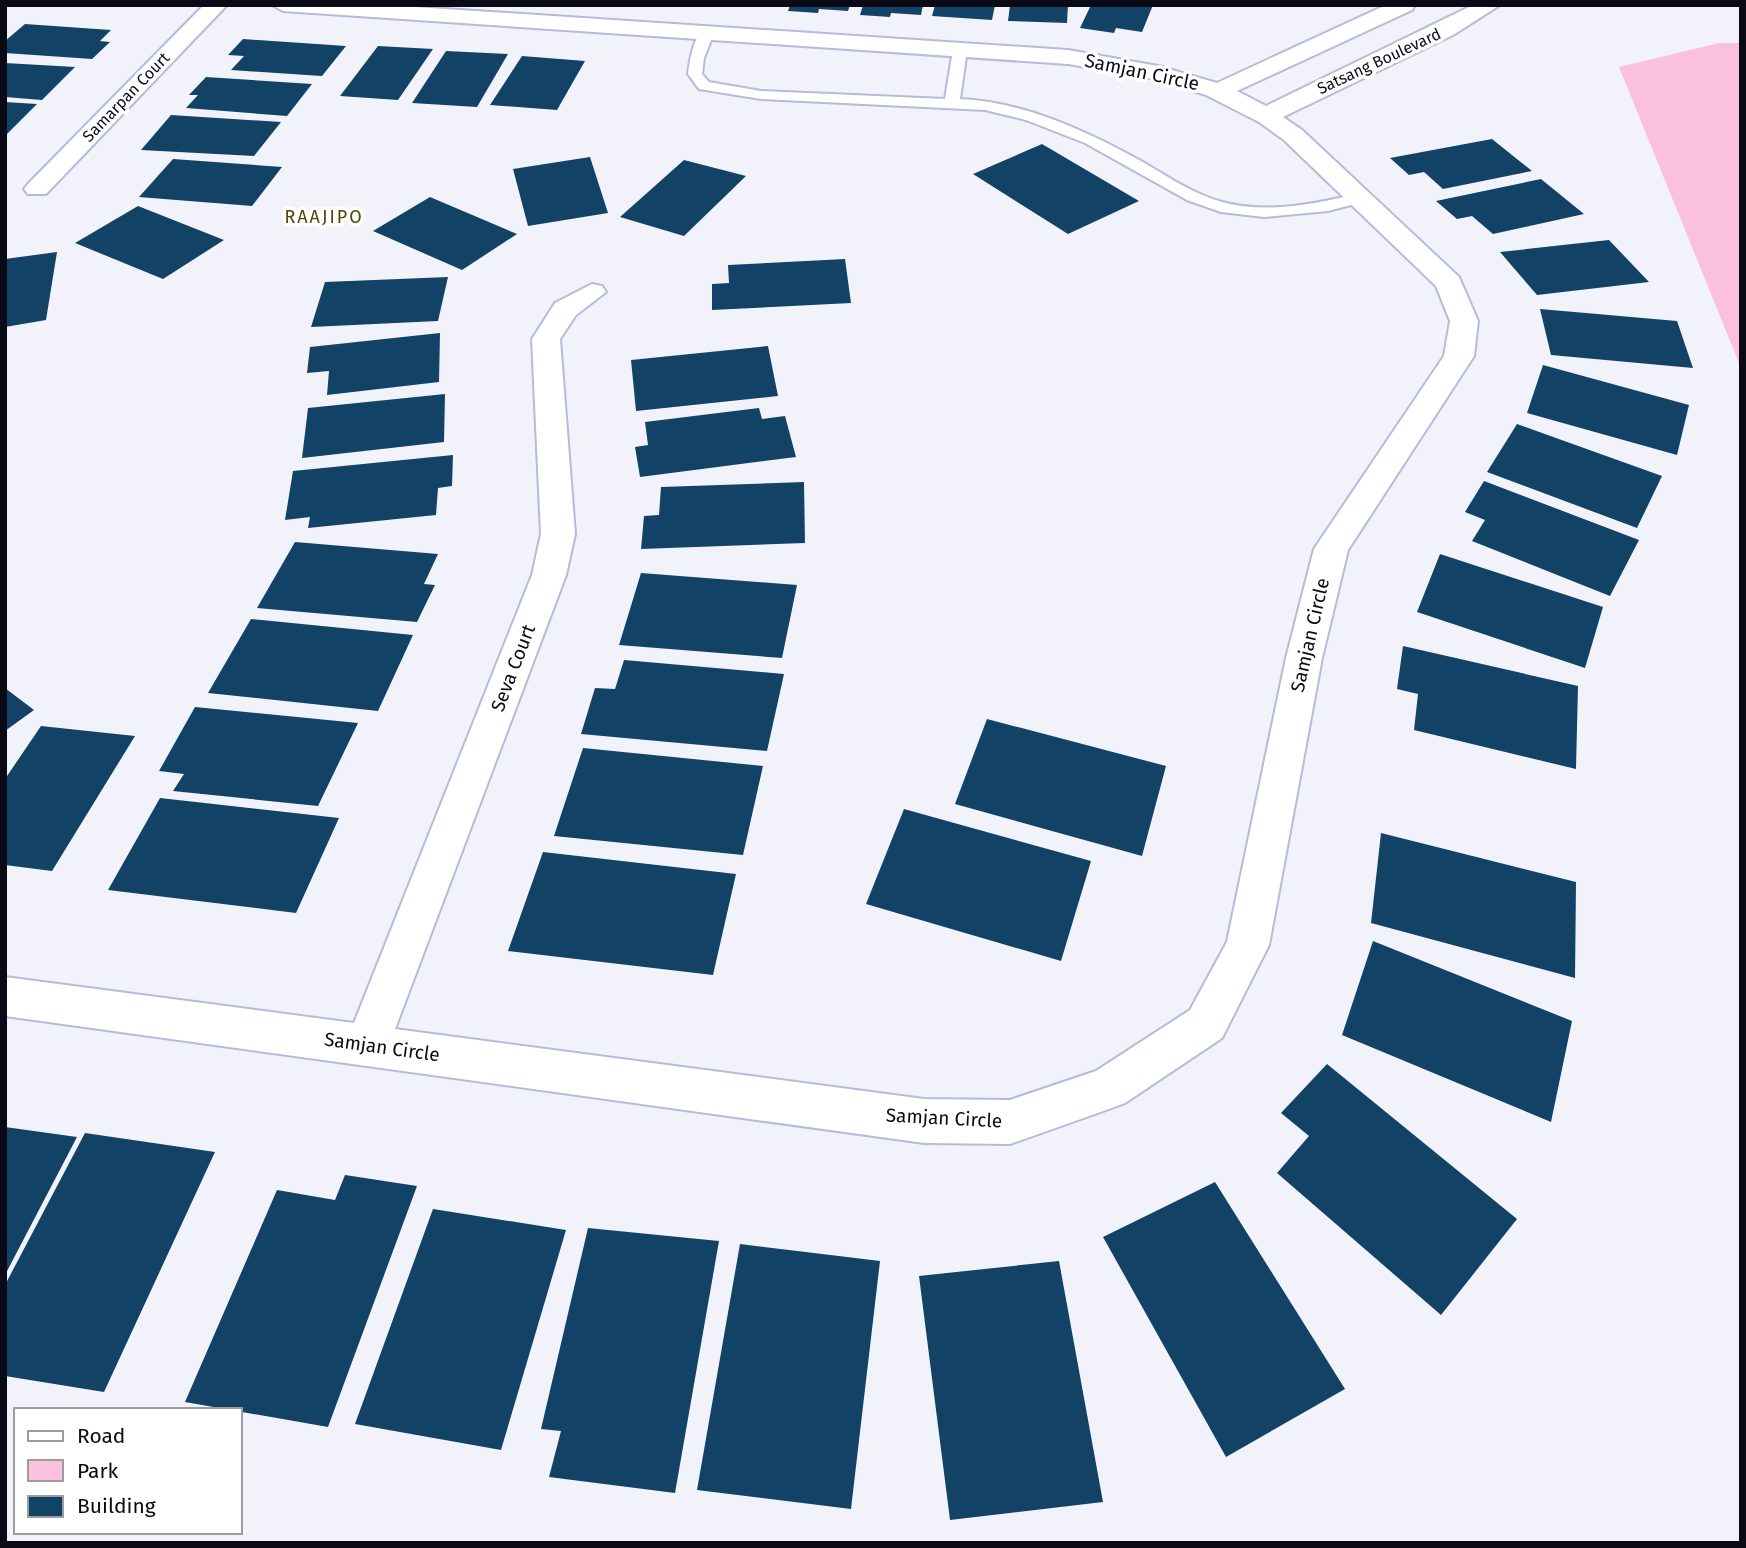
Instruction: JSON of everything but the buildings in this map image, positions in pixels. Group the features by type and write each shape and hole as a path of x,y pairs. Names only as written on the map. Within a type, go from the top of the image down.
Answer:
{"street":[{"name":"Samarpan Court","path":"37,189 216,5"},
{"name":"Samjan Circle","path":"5,996 924,1121 1010,1122 1109,1088 1206,1024 1248,945 1304,658 1331,549 1459,356 1464,321 1450,284 1360,198 1267,115 1220,90 1171,75 1120,64 960,50 282,5"},
{"path":"1220,90 1404,5"},
{"name":"Satsang Boulevard","path":"1267,115 1445,30 1489,5"},
{"name":"Seva Court","path":"367,1045 549,575 558,534 546,339 565,309 592,292"}],"lane":[{"path":"707,33 696,58 695,74 704,86 761,95 985,105 1020,114 1091,140 1154,177 1221,207 1264,212 1328,206 1360,198"},
{"path":"952,102 960,50"}],"green space":[{"path":"1719,43 1741,43 1741,368 1619,67"}],"district":[{"name":"RAAJIPO","path":"324,217"}]}
